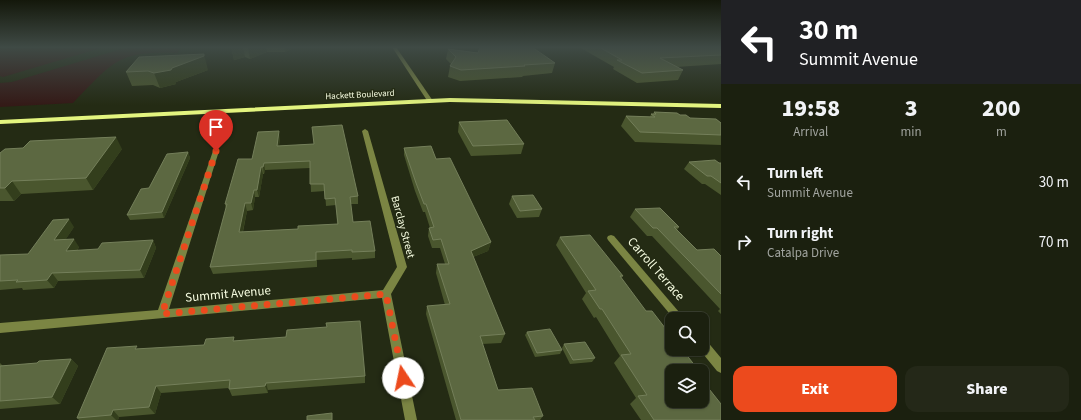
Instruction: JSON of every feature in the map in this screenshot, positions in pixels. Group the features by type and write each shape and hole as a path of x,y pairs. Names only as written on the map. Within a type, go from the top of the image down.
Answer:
{"street":[{"path":"407,67 430,101"},
{"name":"Hackett Boulevard","path":"0,122 430,101 500,100 721,106"},
{"name":"Barclay Street","path":"365,131 402,267 386,294"},
{"path":"162,314 216,151"},
{"name":"Carroll Terrace","path":"610,238 674,312"},
{"path":"386,294 411,420"},
{"name":"Summit Avenue","path":"0,328 386,294"},
{"path":"709,352 721,367"}],"shaded area":[{"path":"0,67 38,67 3,77 0,76"},
{"path":"63,67 111,67 97,78 73,103 0,107 0,83 12,82"}],"building":[{"path":"131,67 176,67 171,70 154,73 148,71 126,72"},
{"path":"452,67 515,67 461,70"},
{"path":"630,67 676,67 683,70 642,73"},
{"path":"654,112 677,113 680,115 686,115 690,118 716,119 721,123 721,135 640,132 626,116 655,117 651,114 656,114"},
{"path":"507,120 524,144 473,146 459,122"},
{"path":"342,125 358,196 350,197 353,222 370,221 375,251 352,252 352,250 316,252 316,260 210,267 227,204 225,204 238,159 252,159 258,132 279,131 277,146 314,144 312,127","holes":["310,161 310,184 324,184 325,199 335,198 338,224 298,226 298,229 239,232 245,203 251,203 254,190 257,190 261,167 263,167 264,163"]},
{"path":"116,137 86,178 12,181 5,188 0,188 0,153 5,149 23,148 30,141"},
{"path":"431,146 436,159 450,158 491,242 471,251 505,334 480,336 498,390 532,388 543,416 533,417 535,420 461,420 427,306 450,304 437,264 449,264 441,239 433,240 429,228 434,227 426,204 424,204 416,183 404,148"},
{"path":"188,152 162,212 127,215 141,189 149,188 167,154"},
{"path":"715,160 721,163 721,183 711,176 707,176 689,162"},
{"path":"533,195 542,209 520,211 512,196"},
{"path":"660,208 679,227 674,227 697,250 714,249 721,256 721,294 657,228 653,228 635,209"},
{"path":"69,219 54,240 74,239 66,251 98,249 102,243 153,240 140,270 52,273 47,280 16,282 18,280 0,281 0,255 28,254 53,220"},
{"path":"590,235 623,276 620,276 646,311 652,311 665,328 665,356 687,356 694,364 665,364 665,408 709,408 709,389 721,404 721,420 654,420 638,396 647,395 621,355 631,354 602,309 600,309 588,291 596,290 560,237"},
{"path":"360,321 365,376 266,383 265,386 229,389 230,380 156,386 149,407 113,410 111,415 77,418 107,348 137,346 135,349 204,345 206,339 234,337 233,341 286,337 287,330 327,327 326,323"},
{"path":"550,329 562,350 537,353 527,332"},
{"path":"585,342 595,358 573,360 564,344"},
{"path":"71,359 52,397 0,401 0,366"},
{"path":"332,413 332,420 307,420 307,416"}],"route":[{"path":"216,151 162,314 386,294 403,378"}]}
